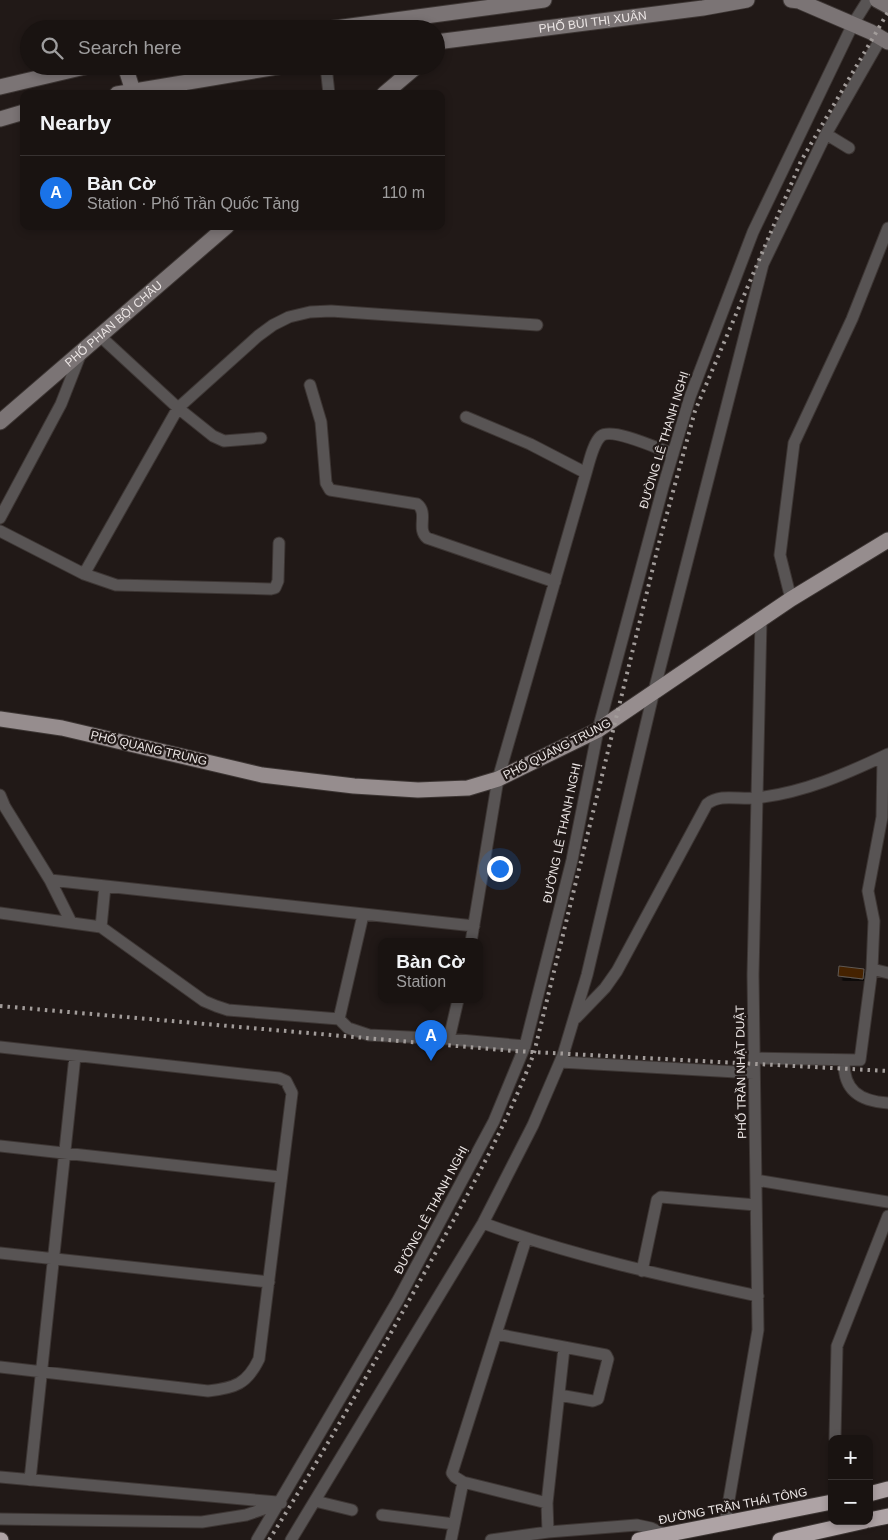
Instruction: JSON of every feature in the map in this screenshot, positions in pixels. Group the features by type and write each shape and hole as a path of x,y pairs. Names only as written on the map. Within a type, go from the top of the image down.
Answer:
{"highway":[{"path":"873,1493 888,1490"},
{"name":"ĐƯỜNG TRẦN THÁI TÔNG","path":"639,1540 828,1503"},
{"path":"873,1519 888,1516"},
{"path":"780,1540 847,1525"}],"main road":[{"path":"445,39 485,0"},
{"path":"401,20 544,0"},
{"name":"PHỐ BÙI THỊ XUÂN","path":"445,41 703,8 747,0"},
{"path":"790,0 799,1 855,21 884,40"},
{"path":"871,1 888,6"},
{"path":"0,87 51,75"},
{"path":"128,75 133,90"},
{"path":"139,90 229,75"},
{"path":"389,90 406,75"},
{"path":"0,119 20,113"},
{"name":"PHỐ PHAN BỘI CHÂU","path":"0,422 222,230"},
{"name":"PHỐ QUANG TRUNG","path":"0,718 62,728 262,775 354,786 418,790 468,788 498,780 598,730 653,695 791,599 888,540"}],"street":[{"name":"ĐƯỜNG LÊ THANH NGHỊ","path":"257,1540 281,1503 398,1300 494,1121 525,1046 572,860 598,730 690,396 753,232 855,21 871,1"},
{"path":"291,1540 483,1223 533,1125 560,1062 574,1021 589,966 653,695 763,264 826,134 884,40"},
{"path":"327,75 329,90"},
{"path":"826,134 849,148"},
{"path":"791,599 780,555 794,443 852,319 888,228"},
{"path":"84,574 178,408 258,336 289,317 310,312 331,311 537,325"},
{"path":"100,336 178,408 213,436 224,441 261,438"},
{"path":"0,518 61,404 81,353"},
{"path":"310,385 321,422 326,483 330,490 417,504 422,512 422,531 427,538 555,582"},
{"path":"466,417 530,444 586,473"},
{"path":"472,938 498,780 586,473 598,439 605,434 616,434 673,454"},
{"path":"0,531 98,581 130,587 275,588 278,581 279,543"},
{"name":"PHỐ TRẦN NHẬT DUẬT","path":"725,1523 758,1330 754,1058 756,798 761,619"},
{"path":"574,1021 605,988 617,971 707,804 718,798 756,798 808,787 830,780 885,755 882,817 868,891 874,922 872,969 860,1060 754,1058"},
{"path":"0,795 5,807 50,880 70,922"},
{"path":"50,880 474,926"},
{"path":"101,927 106,886"},
{"path":"0,913 101,927 204,1001 228,1010 340,1019 352,1030 369,1035 449,1039 525,1046"},
{"path":"340,1019 363,915"},
{"path":"872,969 888,973"},
{"path":"449,1039 457,1003"},
{"path":"0,1047 279,1078 286,1081 292,1093 280,1177 259,1359 252,1372 240,1384 226,1389 208,1391 0,1367"},
{"path":"30,1480 75,1056"},
{"path":"844,1060 845,1079 849,1088 864,1098 888,1103"},
{"path":"560,1062 754,1073"},
{"path":"0,1146 280,1177"},
{"path":"756,1180 888,1202"},
{"path":"642,1271 657,1200 661,1196 756,1205"},
{"path":"836,1435 837,1346 888,1216"},
{"path":"483,1223 526,1239 642,1271 758,1296"},
{"path":"526,1239 452,1469 454,1477 463,1482 547,1503"},
{"path":"0,1253 269,1282"},
{"path":"496,1334 605,1354 608,1359 596,1400 559,1395"},
{"path":"548,1532 547,1503 564,1348"},
{"path":"0,1477 281,1503"},
{"path":"451,1540 463,1482"},
{"path":"315,1501 352,1510"},
{"path":"0,1519 202,1522 246,1515 281,1503"},
{"path":"382,1515 454,1524"},
{"path":"491,1540 548,1532 637,1525 652,1528 666,1535"}],"building":[{"path":"839,966 864,969 863,979 838,976"}],"railway":[{"path":"269,1540 347,1410 452,1224 496,1140 534,1053 659,543 695,411 801,161 888,12"},
{"path":"0,1006 514,1051 888,1071"}],"place":[{"name":"Bàn Cờ","path":"431,1061"}]}
